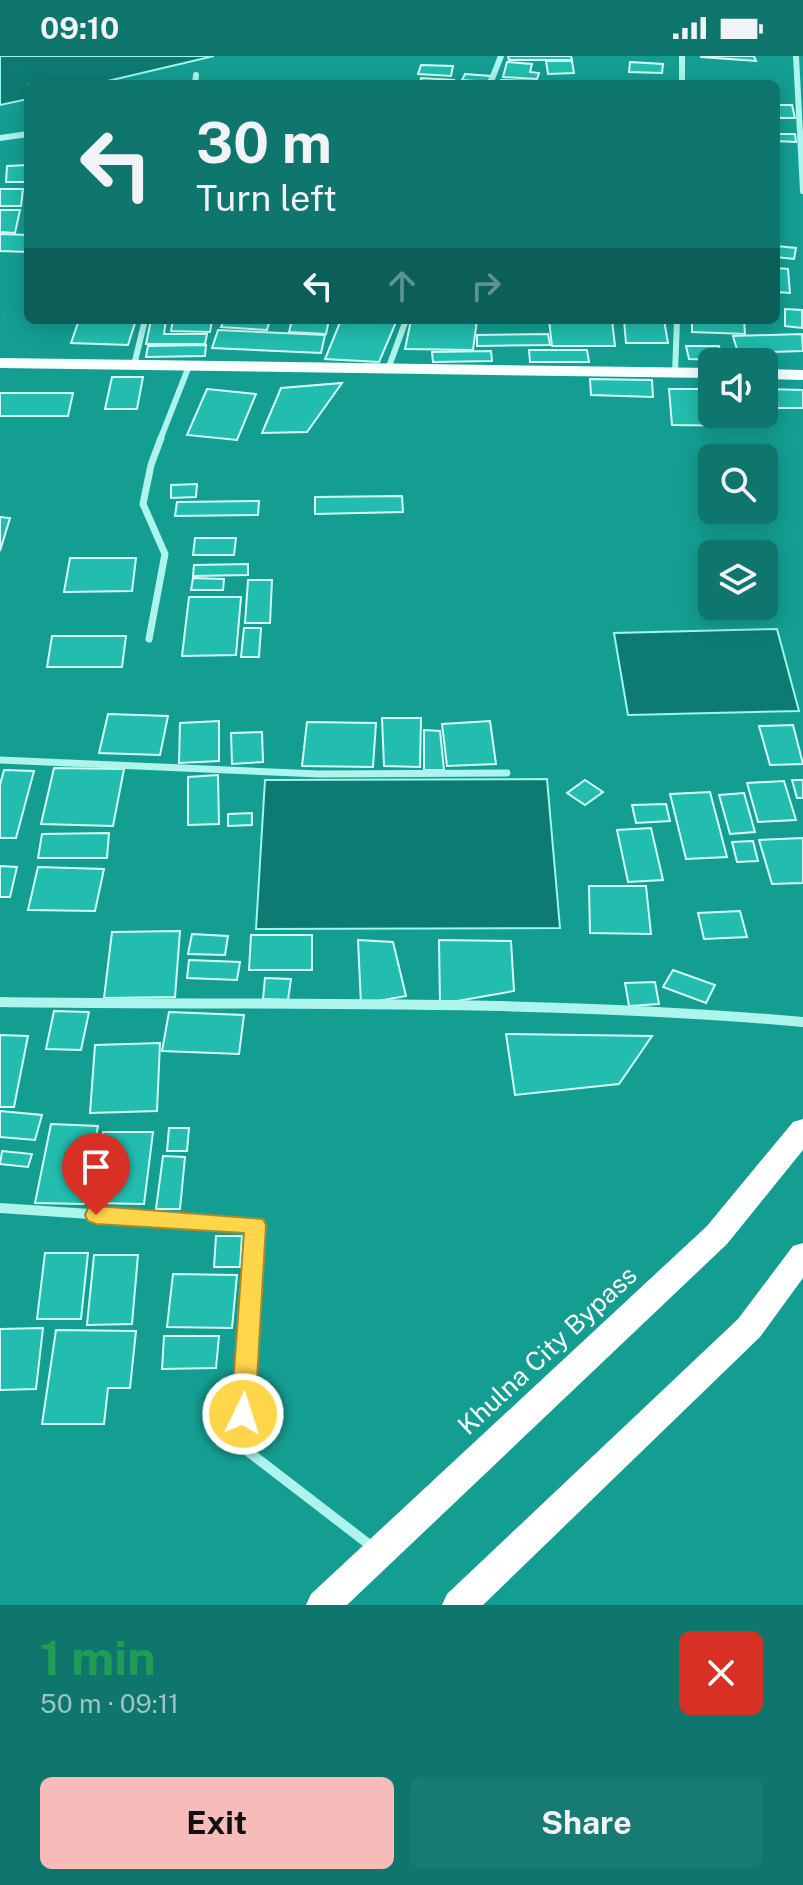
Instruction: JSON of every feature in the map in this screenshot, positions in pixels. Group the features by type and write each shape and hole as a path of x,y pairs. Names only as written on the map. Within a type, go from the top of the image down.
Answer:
{"highway":[{"name":"Khulna City Bypass","path":"323,1605 717,1235 803,1130"},
{"path":"459,1605 749,1328 803,1255"}],"main road":[{"path":"0,363 698,373"},
{"path":"778,374 803,375"}],"street":[{"path":"492,80 501,56"},
{"path":"682,56 682,80"},
{"path":"796,56 803,191"},
{"path":"195,80 196,75"},
{"path":"0,138 24,135"},
{"path":"134,365 144,324"},
{"path":"388,369 405,324"},
{"path":"675,373 677,324"},
{"path":"149,639 165,554 143,504 151,465 189,366"},
{"path":"0,760 319,774 507,773"},
{"path":"0,1002 131,1005 506,1004 698,1010 803,1022"},
{"path":"0,1208 255,1225 241,1446 379,1552"}],"water":[{"path":"0,56 214,56 112,80 24,80 24,100 0,105"},
{"path":"777,629 799,711 628,715 614,633"},
{"path":"547,779 560,928 256,929 265,780"}],"building":[{"path":"508,56 571,56 572,60 509,60"},
{"path":"754,56 756,61 701,57"},
{"path":"546,61 572,61 574,73 548,74"},
{"path":"507,62 532,64 530,72 539,73 537,79 503,77"},
{"path":"630,62 663,64 662,73 629,72"},
{"path":"421,65 453,66 451,76 418,74"},
{"path":"465,74 491,76 489,80 462,80"},
{"path":"780,105 792,105 795,118 780,118"},
{"path":"780,134 795,134 796,142 780,141"},
{"path":"24,165 24,182 6,182 7,166"},
{"path":"0,189 23,189 21,206 0,206"},
{"path":"0,210 20,210 15,233 0,232"},
{"path":"0,234 24,235 24,252 0,251"},
{"path":"780,246 796,248 794,259 780,257"},
{"path":"780,268 788,269 790,293 780,292"},
{"path":"785,309 802,310 802,328 785,326"},
{"path":"78,324 135,324 128,345 71,343"},
{"path":"150,324 165,324 164,334 207,334 205,344 146,344"},
{"path":"172,324 211,324 210,332 171,331"},
{"path":"222,324 269,324 267,330 221,327"},
{"path":"291,324 328,324 326,334 289,332"},
{"path":"339,324 395,324 379,362 325,359"},
{"path":"410,324 476,324 473,350 405,349"},
{"path":"549,324 612,324 615,346 552,346"},
{"path":"624,324 665,324 668,343 626,343"},
{"path":"692,324 744,324 745,334 692,332"},
{"path":"218,330 325,335 321,353 212,348"},
{"path":"548,334 550,345 477,346 477,335"},
{"path":"802,334 803,351 737,348 733,336"},
{"path":"206,345 205,356 146,357 148,346"},
{"path":"686,346 719,346 698,348 698,359 689,359"},
{"path":"529,350 587,350 589,362 530,362"},
{"path":"491,351 492,361 433,362 432,352"},
{"path":"112,377 143,377 137,409 105,409"},
{"path":"590,379 652,380 653,397 591,395"},
{"path":"342,383 307,432 262,433 281,388"},
{"path":"207,389 256,394 237,440 187,435"},
{"path":"669,389 698,389 698,425 672,425"},
{"path":"778,389 803,390 803,408 778,408"},
{"path":"0,393 73,393 68,416 0,416"},
{"path":"197,484 196,497 171,498 171,485"},
{"path":"402,496 403,512 315,514 315,497"},
{"path":"259,501 258,515 175,516 177,502"},
{"path":"0,517 10,518 0,551"},
{"path":"195,538 236,538 234,555 193,555"},
{"path":"70,558 136,558 132,591 64,592"},
{"path":"248,564 248,575 193,576 194,565"},
{"path":"193,578 224,579 223,590 191,590"},
{"path":"248,580 272,580 270,623 245,623"},
{"path":"189,597 241,597 236,655 182,656"},
{"path":"244,628 261,628 259,657 241,657"},
{"path":"52,636 126,636 122,667 47,667"},
{"path":"108,714 168,716 160,755 99,753"},
{"path":"382,718 421,718 420,767 384,766"},
{"path":"219,721 219,761 179,763 180,723"},
{"path":"490,721 496,764 447,766 442,724"},
{"path":"307,722 376,723 373,767 302,766"},
{"path":"793,725 803,764 770,765 759,726"},
{"path":"424,730 440,731 444,770 424,770"},
{"path":"262,732 263,762 232,764 231,733"},
{"path":"54,768 124,769 113,826 41,824"},
{"path":"4,770 34,771 16,838 0,838 0,785"},
{"path":"218,775 219,824 188,825 188,777"},
{"path":"585,780 603,792 585,805 567,793"},
{"path":"792,780 803,780 803,798 797,798"},
{"path":"784,781 796,820 758,822 747,783"},
{"path":"710,792 727,857 686,859 670,794"},
{"path":"744,793 755,832 730,834 719,795"},
{"path":"666,804 670,821 636,823 632,805"},
{"path":"252,813 252,825 228,826 228,814"},
{"path":"651,828 663,880 628,882 617,830"},
{"path":"109,833 107,858 38,858 42,834"},
{"path":"803,838 803,883 772,884 759,840"},
{"path":"753,841 758,861 737,862 732,842"},
{"path":"0,866 17,867 10,897 0,897"},
{"path":"38,867 104,869 95,911 28,910"},
{"path":"589,886 646,886 651,934 590,933"},
{"path":"740,911 747,937 704,939 698,913"},
{"path":"180,931 175,997 104,998 112,932"},
{"path":"192,934 228,936 225,955 188,954"},
{"path":"251,935 312,935 312,970 249,970"},
{"path":"358,940 393,942 406,996 361,1004"},
{"path":"439,940 511,941 514,991 440,1004"},
{"path":"189,960 240,962 237,980 187,978"},
{"path":"673,970 715,985 706,1003 663,987"},
{"path":"265,978 291,979 288,1000 263,999"},
{"path":"655,982 659,1004 629,1006 625,983"},
{"path":"54,1011 89,1012 81,1050 46,1049"},
{"path":"169,1012 244,1015 239,1054 162,1051"},
{"path":"506,1034 652,1036 619,1084 515,1095"},
{"path":"0,1035 28,1036 14,1107 0,1107"},
{"path":"160,1043 157,1111 90,1113 95,1045"},
{"path":"0,1111 42,1115 35,1140 0,1137"},
{"path":"51,1124 98,1126 84,1204 35,1203"},
{"path":"169,1128 189,1128 187,1151 167,1151"},
{"path":"103,1132 153,1132 144,1204 93,1203"},
{"path":"2,1151 32,1154 28,1167 0,1164"},
{"path":"163,1156 185,1157 180,1209 156,1209"},
{"path":"216,1236 242,1236 240,1267 214,1267"},
{"path":"45,1253 88,1253 81,1319 37,1319"},
{"path":"94,1255 138,1255 132,1324 87,1325"},
{"path":"173,1274 237,1275 232,1328 167,1327"},
{"path":"43,1328 36,1389 0,1390 0,1329"},
{"path":"56,1330 136,1331 130,1388 108,1388 104,1424 42,1424"},
{"path":"164,1336 219,1336 216,1368 162,1369"}],"route":[{"path":"96,1215 255,1225 243,1414"}]}
